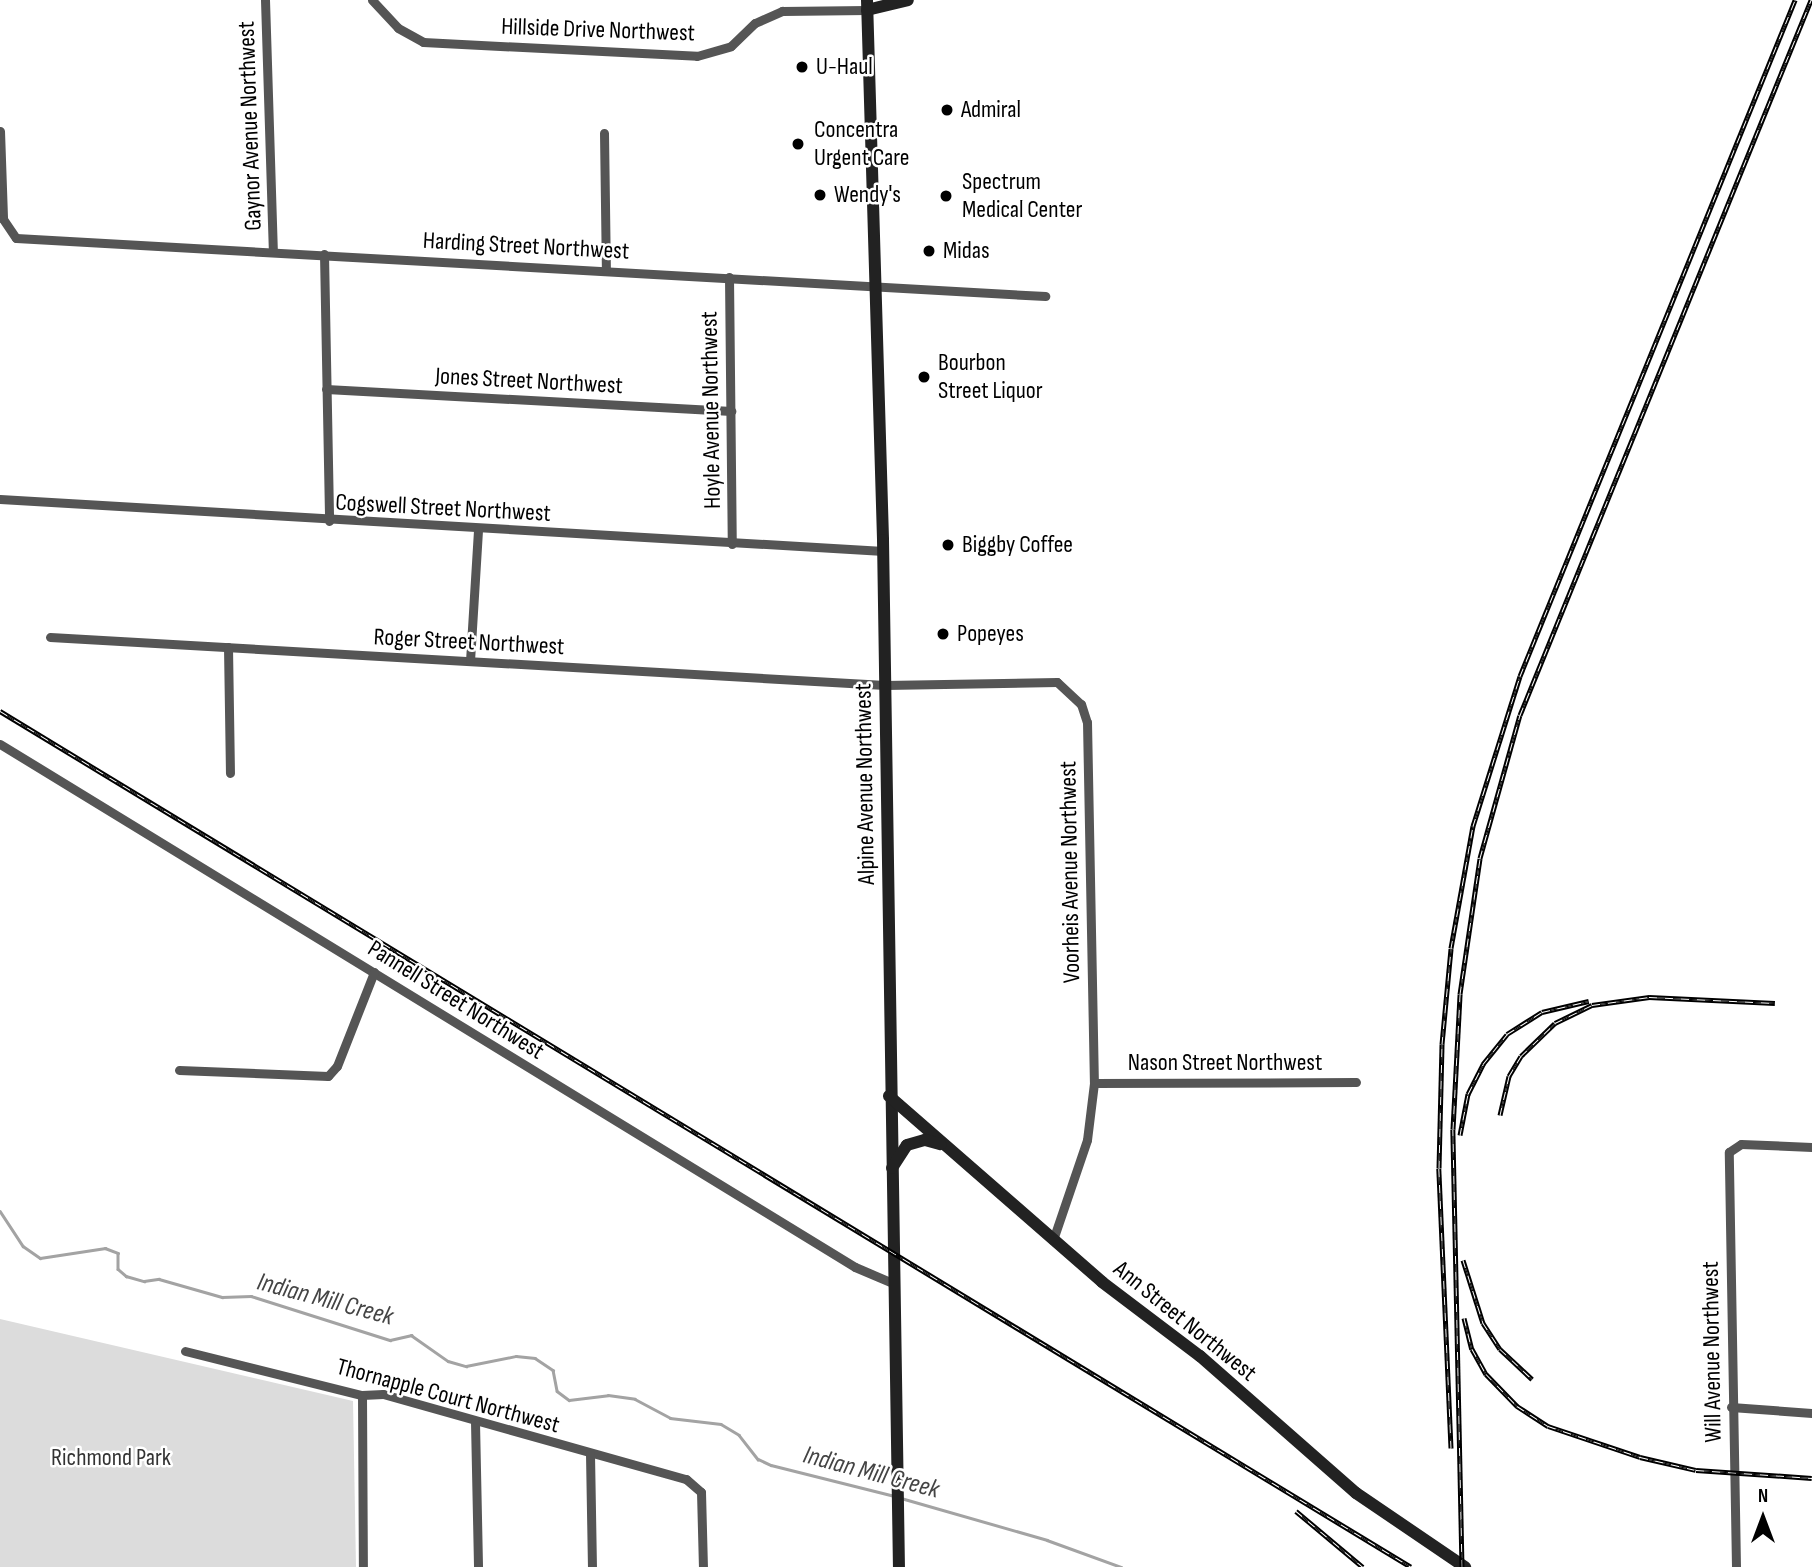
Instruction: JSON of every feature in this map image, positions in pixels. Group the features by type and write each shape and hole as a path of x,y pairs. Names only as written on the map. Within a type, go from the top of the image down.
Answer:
{"main road":[{"name":"Hillside Drive Northwest","path":"867,5 908,0"},
{"name":"Alpine Avenue Northwest","path":"867,5 878,287 889,1096 899,1567"},
{"name":"Ann Street Northwest","path":"889,1096 1053,1240 1199,1356 1356,1493 1465,1567"},
{"path":"892,1168 904,1149 916,1141 949,1148"}],"street":[{"name":"Gaynor Avenue Northwest","path":"265,0 272,252"},
{"name":"Hillside Drive Northwest","path":"372,0 398,28 423,42 697,56 731,46 755,23 782,11 867,5"},
{"name":"Harding Street Northwest","path":"0,131 3,219 7,231 16,238 1045,296"},
{"path":"604,133 606,270"},
{"path":"324,254 329,520"},
{"name":"Hoyle Avenue Northwest","path":"729,277 732,544"},
{"name":"Jones Street Northwest","path":"326,389 731,411"},
{"name":"Cogswell Street Northwest","path":"0,499 883,551"},
{"path":"470,662 478,529"},
{"name":"Roger Street Northwest","path":"50,637 885,685"},
{"path":"228,647 230,773"},
{"name":"Voorheis Avenue Northwest","path":"885,685 1039,680 1057,682 1081,704 1087,722 1094,1083 1087,1140 1053,1240"},
{"name":"Pannell Street Northwest","path":"0,744 855,1267 895,1284"},
{"path":"178,1070 322,1078 337,1066 374,972"},
{"name":"Nason Street Northwest","path":"1094,1083 1356,1082"},
{"name":"Will Avenue Northwest","path":"1736,1567 1731,1407 1729,1159 1731,1148 1741,1144 1812,1147"},
{"name":"Thornapple Court Northwest","path":"185,1351 362,1395 383,1394 699,1486 703,1567"},
{"path":"362,1395 363,1567"},
{"path":"1731,1407 1812,1413"},
{"path":"475,1422 478,1567"},
{"path":"590,1454 592,1567"}],"green space":[{"name":"Richmond Park","path":"0,1319 353,1401 356,1567 0,1567"}],"waterway":[{"name":"Indian Mill Creek","path":"0,1211 23,1246 40,1258 105,1248 118,1253 118,1269 126,1276 144,1281 159,1279 222,1297 251,1296 390,1340 411,1335 448,1361 466,1366 516,1356 535,1358 553,1370 557,1391 569,1400 608,1395 635,1399 670,1418 721,1424 739,1435 758,1459 771,1465 894,1496"},
{"name":"Indian Mill Creek","path":"901,1498 1047,1540 1121,1567"}],"railway":[{"path":"1451,1448 1439,1168 1442,1044 1451,948 1473,826 1520,676 1795,0"},
{"path":"1462,1567 1453,1129 1460,994 1480,858 1520,715 1811,0"},
{"path":"0,711 1411,1567"},
{"path":"1500,1115 1509,1076 1521,1056 1555,1023 1592,1005 1649,997 1775,1003"},
{"path":"1460,1135 1468,1094 1483,1064 1507,1034 1542,1012 1589,1001"},
{"path":"1463,1260 1483,1323 1500,1349 1532,1379"},
{"path":"1464,1318 1472,1349 1486,1374 1517,1406 1548,1426 1640,1457 1696,1470 1812,1478"},
{"path":"1296,1511 1363,1567"}],"place":[{"name":"U-Haul","path":"802,67"},
{"name":"Admiral","path":"947,110"},
{"name":"Concentra Urgent Care","path":"798,144"},
{"name":"Wendy's","path":"820,195"},
{"name":"Spectrum Medical Center","path":"946,196"},
{"name":"Midas","path":"929,251"},
{"name":"Bourbon Street Liquor","path":"924,377"},
{"name":"Biggby Coffee","path":"948,545"},
{"name":"Popeyes","path":"943,634"}]}
